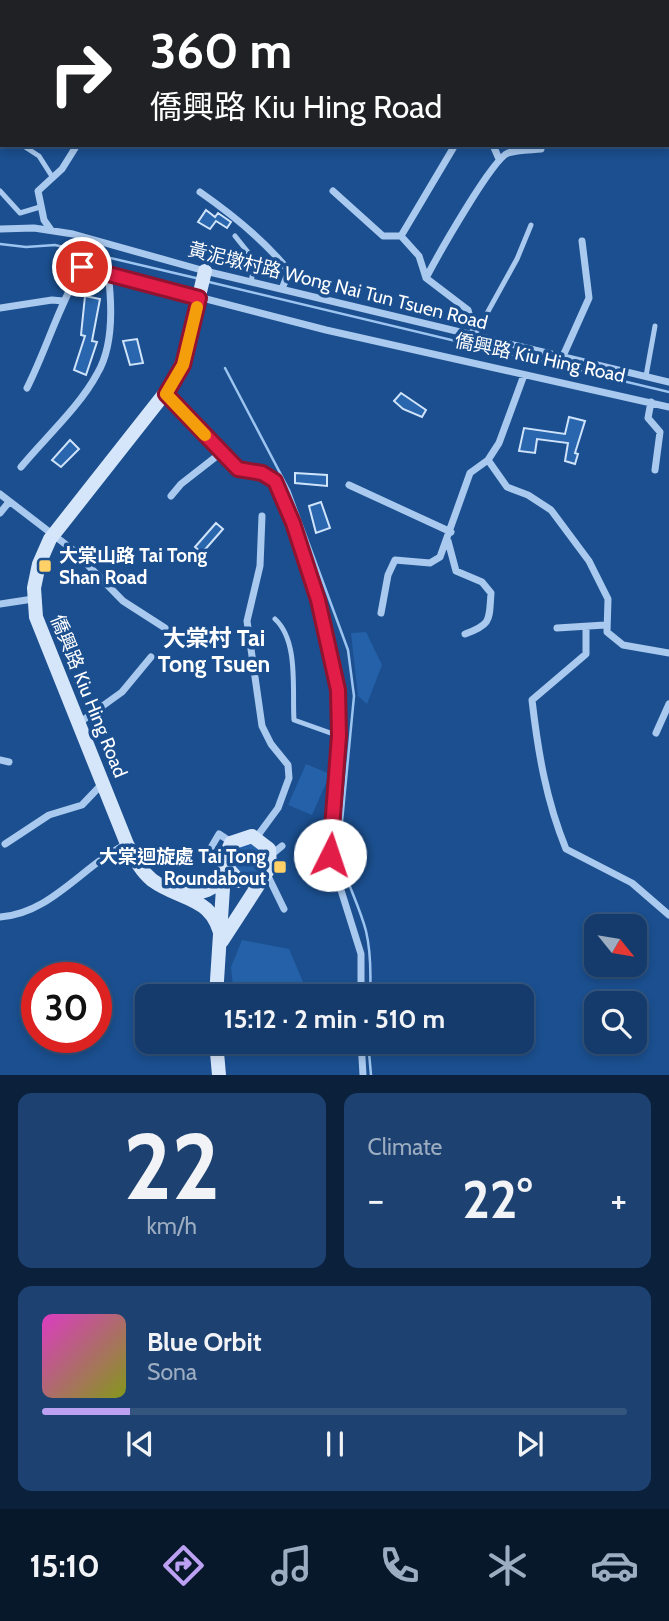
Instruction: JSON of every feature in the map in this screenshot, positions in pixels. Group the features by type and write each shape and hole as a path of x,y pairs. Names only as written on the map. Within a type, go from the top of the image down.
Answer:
{"street":[{"path":"51,230 40,207 38,191 75,147"},
{"path":"401,236 454,147"},
{"path":"494,147 499,159"},
{"path":"426,278 460,215 477,195 499,159 508,153 541,147"},
{"path":"333,191 383,236 401,236 419,256 426,278 468,310 475,335"},
{"path":"200,192 233,215 280,260 289,271 282,289"},
{"name":"黃泥墩村路 Wong Nai Tun Tsuen Road","path":"0,229 51,230 205,271 669,382"},
{"path":"563,356 589,298 582,241"},
{"name":"僑興路 Kiu Hing Road","path":"63,301 78,266 199,298 669,407"},
{"name":"僑興路 Kiu Hing Road","path":"205,271 183,365 166,394 52,536 39,564 33,599 40,633 127,844 141,869 150,878 181,893 210,913 218,924 222,942"},
{"path":"21,467 88,387 102,365 111,299 108,273"},
{"path":"0,308 52,300 63,301 52,337 27,388"},
{"path":"380,613 388,575 396,560 430,563 440,557 470,473 488,460 511,418 524,375"},
{"path":"166,394 238,469 262,473 275,481 293,523 318,600 338,690 339,736 330,855 361,954 361,984"},
{"path":"651,402 648,418 660,432 655,470"},
{"path":"171,496 181,484 222,452"},
{"path":"488,460 507,487 528,495 551,510 589,561 608,599 607,632 623,645 669,653"},
{"path":"349,485 449,536"},
{"path":"0,494 95,570 123,601 165,628"},
{"path":"0,513 9,502"},
{"path":"256,838 278,808 289,778 288,765 271,744 262,726 247,621 260,566 262,516"},
{"path":"449,536 456,571 482,582 491,593 489,619 482,627 465,634"},
{"path":"0,604 33,599"},
{"path":"557,628 606,625"},
{"path":"586,626 586,654 532,700 539,759 551,813 566,849 632,883 669,915"},
{"path":"78,724 122,692 151,657"},
{"path":"656,733 669,704"},
{"path":"0,760 9,762"},
{"path":"5,844 49,814 82,805 102,784"},
{"path":"209,851 219,834 232,843"},
{"path":"181,893 206,892 218,883 232,843 245,836 256,838 277,851 222,942"},
{"path":"0,917 16,914 55,894 106,854 127,844"},
{"path":"224,868 239,881 247,883 264,876"},
{"path":"217,984 222,942 224,868"},
{"path":"264,876 284,909"},
{"path":"217,1054 219,1075"},
{"path":"362,1054 363,1075"}],"lane":[{"path":"25,147 39,156 52,177"},
{"path":"0,191 20,212 40,207"},
{"path":"475,335 517,259 531,225"},
{"path":"235,236 255,261 251,282"},
{"path":"205,247 255,261"},
{"path":"646,376 655,326"},
{"path":"275,619 281,625 289,643 294,720 339,736"}],"shaded area":[{"path":"366,632 382,665 367,704 358,696 351,633"},
{"path":"306,764 330,774 312,815 288,805"},
{"path":"248,842 260,847 265,859 260,871 248,876 236,871 231,859 236,847"},
{"path":"242,940 289,949 304,984 233,984 231,967"}],"building":[{"path":"206,210 215,217 218,213 231,222 227,228 216,221 210,229 198,222"},
{"path":"85,296 100,299 92,341 97,342 86,375 74,370 85,336 81,335"},
{"path":"137,339 143,363 130,365 123,341"},
{"path":"401,393 426,410 422,417 403,409 394,401"},
{"path":"569,417 585,421 575,453 578,454 575,464 565,461 568,443 537,439 535,453 519,451 524,428 565,434"},
{"path":"70,440 79,449 61,467 52,460"},
{"path":"295,473 327,475 327,486 295,483"},
{"path":"321,502 330,528 316,533 309,506"},
{"path":"216,523 223,529 202,553 195,547"}],"waterway":[{"path":"0,244 26,247 55,245 200,279"},
{"path":"209,282 669,392"},
{"path":"225,368 289,490 348,650 354,696 339,853 366,931 370,984"},
{"path":"369,1054 371,1075"}],"slow traffic":[{"path":"197,307 183,365 166,394 205,435"}],"place":[{"name":"大棠山路 Tai Tong Shan Road","path":"45,566"},
{"name":"大棠迴旋處 Tai Tong Roundabout","path":"280,867"}],"district":[{"name":"大棠村 Tai Tong Tsuen","path":"214,651"}],"route":[{"path":"82,267 199,298 183,365 166,394 238,469 262,473 275,481 293,523 318,600 338,690 339,736 330,855"}]}
